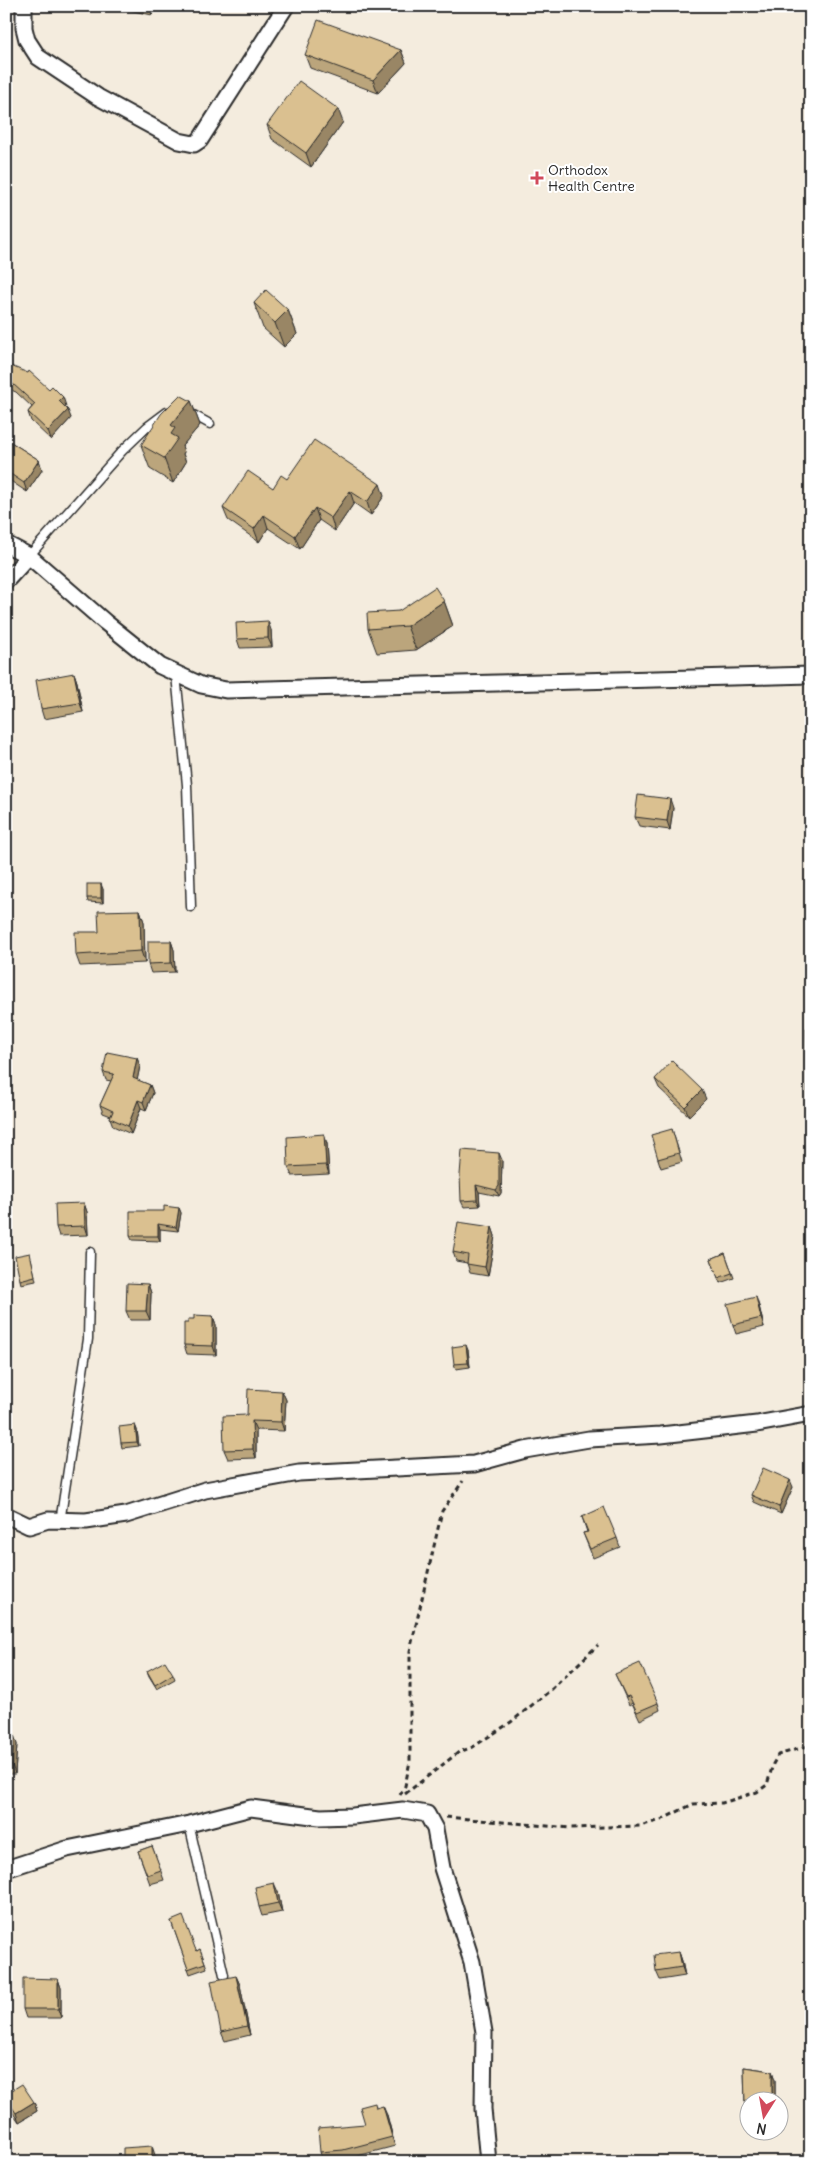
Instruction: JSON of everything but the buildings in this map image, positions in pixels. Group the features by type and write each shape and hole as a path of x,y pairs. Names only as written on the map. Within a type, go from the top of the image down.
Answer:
{"street":[{"path":"24,6 24,28 27,40 38,57 98,97 179,141 194,144 200,140 286,6"},
{"path":"6,544 29,556 105,622 160,666 200,685 226,690 811,675"},
{"path":"6,581 29,556"},
{"path":"6,1515 30,1526 48,1520 60,1522 86,1521 126,1515 205,1490 299,1473 474,1464 525,1450 581,1441 728,1427 811,1414"},
{"path":"6,1869 76,1847 189,1824 251,1808 320,1817 353,1816 403,1810 426,1814 435,1829 442,1868 472,1962 484,2032 483,2110 488,2162"}],"lane":[{"path":"29,556 122,451 159,417 171,411 187,412 210,424"},
{"path":"176,675 187,785 192,907"},
{"path":"60,1522 88,1339 90,1252"},
{"path":"189,1824 224,1975"}],"path":[{"path":"474,1464 442,1511 434,1555 421,1599 410,1651 410,1761 405,1786 397,1800 459,1752 473,1747 511,1722 552,1689 598,1645"},
{"path":"426,1814 503,1824 570,1828 640,1826 661,1820 693,1804 716,1804 757,1792 767,1785 773,1764 778,1755 811,1745"}],"place":[{"name":"Orthodox Health Centre","path":"537,178"}]}
